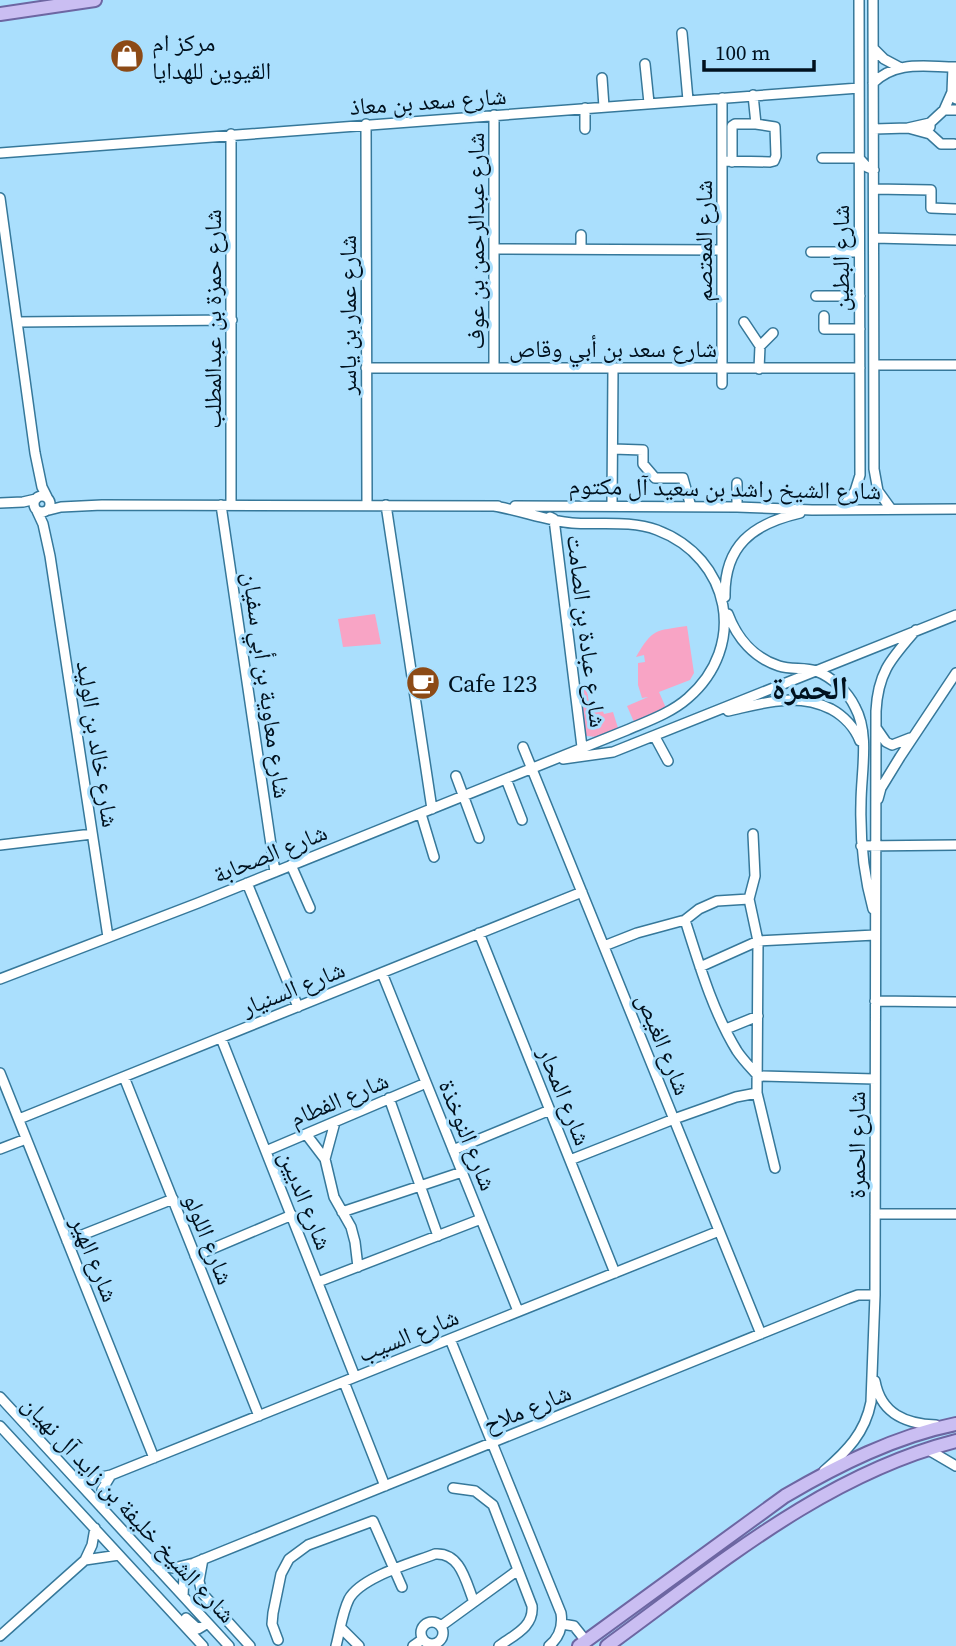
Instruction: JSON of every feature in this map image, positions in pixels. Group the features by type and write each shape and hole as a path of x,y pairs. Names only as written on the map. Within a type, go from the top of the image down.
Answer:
{"main road":[{"path":"0,14 95,0"},
{"path":"582,1644 785,1496 816,1478 887,1445 953,1424"},
{"path":"607,1646 794,1512 884,1464 925,1448 956,1441"},
{"path":"636,1625 656,1601 705,1565 708,1561 707,1554"}],"street":[{"name":"شارع البطين","path":"841,510 855,491 859,480 859,0"},
{"name":"شارع البطين","path":"873,0 874,476 881,498 891,509"},
{"path":"682,33 688,100"},
{"path":"873,48 884,59 899,67"},
{"path":"645,65 649,103"},
{"path":"873,83 899,67 955,67 954,95 944,110 930,123 908,128 874,128"},
{"path":"602,78 604,107"},
{"name":"شارع سعد بن معاذ","path":"0,153 859,88"},
{"path":"753,95 756,124"},
{"name":"شارع المعتصم","path":"722,384 721,250 727,161 723,98"},
{"path":"584,108 585,129"},
{"path":"944,110 956,110"},
{"name":"شارع عبدالرحمن بن عوف","path":"494,115 494,367"},
{"path":"740,123 756,124 775,127 774,161 727,161 732,126 740,123"},
{"path":"930,123 930,134"},
{"name":"شارع عمار بن ياسر","path":"366,124 367,505"},
{"path":"908,128 930,134 941,144 954,145"},
{"name":"شارع حمزة بن عبدالمطلب","path":"226,505 232,320 231,134"},
{"path":"822,158 859,158 874,170"},
{"path":"874,189 930,190 931,208 956,209"},
{"path":"0,198 42,487 42,498 34,505 37,511 44,513 51,504 42,498"},
{"path":"581,249 582,235"},
{"path":"874,238 956,240"},
{"path":"495,249 721,250"},
{"path":"811,252 859,252"},
{"path":"816,296 860,296"},
{"path":"824,316 824,329 860,330"},
{"path":"17,322 232,320"},
{"path":"742,322 760,346 759,369"},
{"path":"760,346 773,333"},
{"path":"874,365 956,365"},
{"name":"شارع سعد بن أبي وقاص","path":"366,368 860,368"},
{"path":"612,505 613,368"},
{"path":"613,449 643,450 643,464 656,478 683,478 691,507"},
{"path":"737,483 737,507"},
{"name":"شارع الشيخ راشد بن سعيد آل مكتوم","path":"0,505 42,498 102,505"},
{"name":"شارع الشيخ راشد بن سعيد آل مكتوم","path":"0,505 37,511"},
{"name":"شارع الشيخ راشد بن سعيد آل مكتوم","path":"48,510 61,506 102,505 612,505 812,510 956,509"},
{"name":"شارع معاوية بن أبي سفيان","path":"226,505 275,872"},
{"path":"386,505 432,809"},
{"name":"شارع عبادة بن الصامت","path":"555,505 548,512 554,519 582,747"},
{"name":"شارع الشيخ راشد بن سعيد آل مكتوم","path":"494,506 570,523 641,526 677,540 705,564 725,604 725,627 719,651 711,671 688,698 661,715 554,759"},
{"path":"944,509 956,514"},
{"name":"شارع خالد بن الوليد","path":"48,510 50,556"},
{"path":"812,510 761,525 748,535 736,548 724,580 725,604 736,633 749,648 779,666 815,671"},
{"name":"شارع خالد بن الوليد","path":"37,511 43,524 50,556 108,937"},
{"path":"554,759 613,752 655,737 953,615"},
{"name":"شارع الحمرة","path":"816,1478 848,1448 863,1427 871,1402 875,1295 877,696 881,679 894,653 916,631"},
{"name":"شارع الحمرة","path":"815,671 831,679 856,707 861,721 861,846 864,878 876,917"},
{"path":"875,810 887,777 956,673"},
{"path":"703,717 776,700 801,699 837,712 858,735 863,747"},
{"path":"876,726 886,742 892,745 915,736"},
{"path":"655,737 668,761"},
{"name":"شارع الغيص","path":"523,747 761,1334"},
{"name":"شارع الصحابة","path":"0,979 554,759"},
{"path":"456,775 479,838"},
{"path":"506,779 522,820"},
{"path":"421,814 434,857"},
{"path":"0,845 92,834"},
{"path":"752,834 755,876 749,899 758,941 757,1093 775,1168"},
{"path":"861,846 956,845"},
{"path":"291,865 310,908"},
{"path":"247,883 298,1007"},
{"name":"شارع السنيار","path":"19,1119 582,892"},
{"path":"604,946 685,920 699,909 717,901 749,899"},
{"path":"685,920 726,1029 738,1052 758,1076 875,1079"},
{"name":"شارع المحار","path":"479,933 615,1273"},
{"path":"701,967 758,941 876,935"},
{"name":"شارع النوخذة","path":"382,973 518,1311"},
{"path":"875,1001 956,1002"},
{"path":"726,1029 758,1016"},
{"name":"شارع الديين","path":"221,1038 355,1377"},
{"name":"شارع الهير","path":"0,1073 154,1458"},
{"name":"شارع اللولو","path":"124,1077 259,1416"},
{"name":"شارع الفطام","path":"266,1151 426,1083"},
{"path":"570,1160 674,1119 736,1097 757,1093"},
{"path":"389,1098 438,1236"},
{"path":"453,1150 550,1110"},
{"path":"325,1159 335,1122"},
{"path":"306,1134 325,1159 334,1197 351,1227 358,1267"},
{"path":"0,1149 26,1139"},
{"path":"342,1212 462,1172"},
{"path":"67,1241 173,1199"},
{"path":"875,1214 956,1214"},
{"path":"195,1256 292,1215"},
{"path":"318,1282 481,1219"},
{"name":"شارع السيب","path":"78,1482 111,1475 719,1231"},
{"name":"شارع ملاح","path":"155,1566 169,1569 199,1561 852,1297 875,1295"},
{"path":"450,1339 559,1608 562,1624 559,1634 549,1646"},
{"name":"شارع الحمرة","path":"873,1373 880,1398 898,1417 917,1424 953,1424"},
{"path":"344,1382 385,1486"},
{"name":"شارع الشيخ خليفة بن زايد آل نهيان","path":"0,1397 229,1646"},
{"name":"شارع الشيخ خليفة بن زايد آل نهيان","path":"0,1426 150,1588 196,1642 203,1646"},
{"path":"925,1448 956,1466"},
{"path":"102,1508 102,1490 111,1475"},
{"path":"453,1488 475,1491 493,1505 532,1606 532,1615 526,1626 499,1646"},
{"path":"278,1640 272,1618 280,1580 286,1563 303,1548 373,1521 402,1587"},
{"path":"0,1636 85,1560 92,1545 95,1528"},
{"path":"336,1646 348,1602 356,1589 435,1554 450,1556 458,1564 474,1602"},
{"path":"85,1560 120,1555"},
{"path":"183,1596 183,1580 199,1561"},
{"path":"199,1561 202,1594 250,1646"},
{"path":"440,1626 518,1570"},
{"path":"150,1588 162,1593 196,1628 203,1628 208,1623"},
{"path":"433,1622 440,1626 443,1634 440,1644 430,1644 423,1639 421,1631 425,1624 433,1622"},
{"path":"562,1624 574,1626 582,1644"},
{"path":"341,1628 359,1646"},
{"path":"413,1646 423,1639"}],"shaded area":[{"path":"375,614 381,644 343,647 338,619"},
{"path":"687,626 694,673 690,680 659,692 666,708 634,722 627,706 648,697 642,698 638,685 638,663 645,662 644,655 636,657 656,632"},
{"path":"580,690 587,690 590,710 601,706 604,714 613,712 618,728 597,737 586,736"}],"place":[{"name":"مركز ام القيوين للهدايا","path":"127,56"},
{"name":"Cafe 123","path":"423,683"}],"district":[{"name":"الحمرة","path":"810,688"}]}
